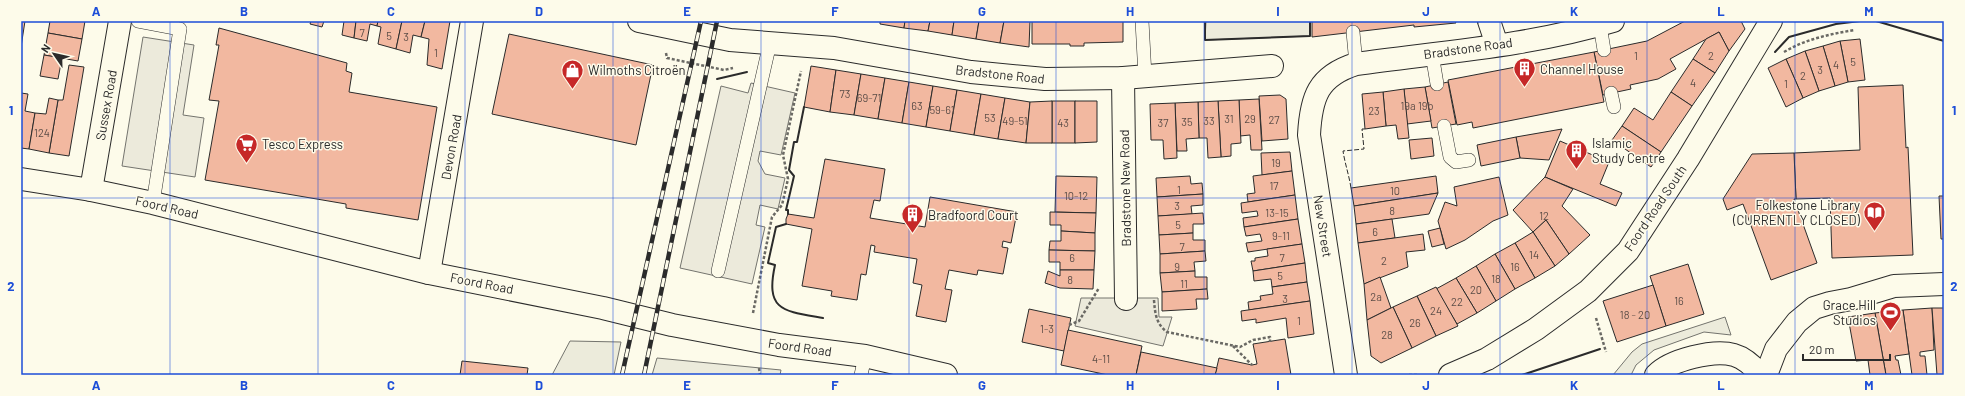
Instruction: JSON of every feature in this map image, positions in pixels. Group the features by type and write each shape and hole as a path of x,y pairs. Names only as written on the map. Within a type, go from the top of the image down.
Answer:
{"main road":[{"name":"Sussex Road","path":"91,190 120,21"},
{"name":"Devon Road","path":"430,273 472,21"},
{"name":"Bradstone Road","path":"639,21 730,40 834,48 971,72 1045,79 1123,78 1272,66"},
{"path":"1488,21 1498,45"},
{"name":"Foord Road South","path":"1450,375 1487,358 1536,329 1588,291 1632,244 1688,159 1770,21"},
{"name":"Bradstone Road","path":"1326,80 1339,69 1356,64 1498,45 1582,30 1606,23"},
{"name":"Bradstone New Road","path":"1123,78 1126,299"},
{"name":"New Street","path":"1326,80 1317,93 1310,119 1309,135 1346,375"},
{"name":"Foord Road","path":"21,179 91,190 153,203 430,273 603,308 672,325 753,340 863,366 946,375"},
{"path":"1766,375 1776,349 1797,322 1814,308 1830,303 1851,300 1894,286 1944,284"},
{"path":"1656,375 1663,367 1707,354 1734,355 1752,364 1761,375"}],"lane":[{"path":"138,21 180,29 153,203"},
{"path":"1142,21 1145,76"},
{"path":"1604,50 1606,23"},
{"path":"1353,32 1356,64"},
{"path":"718,271 770,43"},
{"path":"1432,54 1437,84"},
{"path":"1611,93 1614,107"},
{"path":"1444,126 1450,157 1456,162 1469,160"}],"path":[{"path":"1782,53 1795,46 1826,35 1855,30"},
{"path":"753,340 753,312 772,217 782,205 788,179 783,155 806,46"},
{"path":"1588,291 1606,352"},
{"path":"1154,298 1155,316 1163,329 1167,332 1240,347 1253,340 1270,337 1270,342"},
{"path":"1232,346 1252,365"},
{"path":"1409,375 1417,375"}],"shaded area":[{"path":"1206,21 1310,21 1310,36 1205,40"},
{"path":"143,37 194,45 183,115 204,118 195,177 122,166"},
{"path":"751,83 795,93 781,155 760,151 758,161 765,174 785,178 778,209 760,205 756,225 765,227 752,284 680,268 721,86 748,93"},
{"path":"1081,298 1158,298 1159,317 1172,317 1163,346 1075,326"},
{"path":"1725,317 1731,335 1704,332 1654,350 1636,365 1631,375 1613,375 1632,352 1642,344"},
{"path":"570,341 621,342 614,375 552,375"},
{"path":"657,358 781,370 780,375 652,375"}],"building":[{"path":"21,21 25,21 21,47"},
{"path":"50,21 85,21 82,39 48,33"},
{"path":"311,21 324,21 322,27 310,24"},
{"path":"344,21 356,21 354,38 342,35"},
{"path":"356,21 378,21 377,26 370,24 367,41 354,38"},
{"path":"378,21 402,21 396,49 378,44 381,27 377,26"},
{"path":"402,21 425,21 421,37 413,35 410,53 396,49"},
{"path":"425,21 450,21 442,69 427,65 429,39 421,37"},
{"path":"880,21 905,21 904,28 880,24"},
{"path":"905,21 930,21 928,31 904,28"},
{"path":"930,21 954,21 952,35 928,31"},
{"path":"954,21 979,21 976,39 952,35"},
{"path":"979,21 1004,21 1000,43 976,39"},
{"path":"1004,21 1030,21 1029,47 1000,43"},
{"path":"1032,21 1123,21 1123,42 1084,43 1084,46 1070,46 1070,44 1032,44"},
{"path":"1312,21 1455,21 1456,23 1414,27 1414,25 1312,37"},
{"path":"1685,21 1741,21 1745,29 1729,51 1719,32 1670,59 1676,69 1658,79 1630,85 1631,89 1603,95 1594,52 1647,41"},
{"path":"219,28 347,63 346,71 352,73 349,92 437,107 418,220 346,208 346,204 205,180 219,101 209,100 219,45 216,45"},
{"path":"1719,32 1729,51 1715,73 1693,59 1706,39"},
{"path":"48,33 82,39 78,61 44,55"},
{"name":"Wilmoths Citroën","path":"509,34 653,65 636,145 492,114"},
{"path":"1860,39 1865,80 1848,82 1840,41"},
{"path":"1840,41 1848,82 1835,86 1823,46"},
{"path":"1823,46 1835,86 1819,91 1805,51"},
{"path":"1805,51 1819,91 1803,98 1786,59"},
{"name":"Channel House","path":"1594,52 1604,102 1473,128 1472,122 1457,125 1448,80"},
{"path":"44,55 62,58 58,79 40,76"},
{"path":"1693,59 1715,73 1692,106 1671,92"},
{"path":"1786,59 1803,98 1786,107 1768,68"},
{"path":"69,65 84,67 69,156 49,153 58,100 63,100"},
{"path":"811,66 836,70 830,112 804,107"},
{"path":"836,70 861,74 854,115 830,112"},
{"path":"861,74 885,78 878,119 854,115"},
{"path":"885,78 909,82 902,123 878,119"},
{"path":"909,82 933,86 926,127 902,123"},
{"path":"1448,82 1456,124 1432,128 1425,87"},
{"path":"1903,85 1906,148 1908,147 1913,255 1832,258 1830,198 1796,199 1794,153 1860,150 1858,87"},
{"path":"933,86 957,90 950,131 926,127"},
{"path":"1425,87 1431,121 1407,124 1404,89"},
{"path":"1404,89 1409,138 1398,139 1396,125 1386,126 1383,92"},
{"path":"957,90 981,94 974,135 950,131"},
{"path":"1383,92 1386,126 1365,129 1362,94"},
{"path":"1671,92 1692,106 1661,152 1622,126 1634,108 1653,120"},
{"path":"21,93 28,94 25,111 35,113 29,149 21,148"},
{"path":"981,94 1005,98 998,139 974,135"},
{"path":"1280,95 1286,99 1288,139 1262,141 1259,96"},
{"path":"49,98 58,100 49,153 29,149 35,113 46,114"},
{"path":"1005,98 1030,102 1026,143 998,139"},
{"path":"1259,99 1262,150 1251,150 1250,135 1240,136 1239,100"},
{"path":"1239,100 1241,143 1231,144 1231,156 1221,157 1218,101"},
{"path":"1052,101 1075,101 1075,143 1052,143"},
{"path":"1052,101 1052,143 1026,143 1030,102"},
{"path":"1075,101 1097,101 1097,142 1075,143"},
{"path":"1218,101 1221,157 1208,158 1207,138 1199,138 1198,102"},
{"path":"1198,102 1199,138 1186,139 1187,151 1177,151 1175,103"},
{"path":"1175,103 1177,158 1164,159 1163,140 1151,140 1150,104"},
{"path":"1622,126 1661,152 1651,167 1612,140"},
{"path":"1562,129 1549,160 1520,158 1516,137"},
{"path":"1516,137 1520,158 1481,166 1477,145"},
{"path":"1432,138 1434,156 1411,159 1409,140"},
{"name":"Islamic Study Centre","path":"1560,141 1609,162 1600,184 1622,193 1616,206 1545,177"},
{"path":"1290,152 1292,171 1262,175 1261,153"},
{"path":"1794,153 1796,199 1794,199 1817,263 1771,280 1743,204 1727,210 1723,199 1752,154"},
{"name":"Bradfoord Court","path":"825,159 885,169 880,201 874,200 870,218 925,227 930,197 1017,212 1011,243 1003,241 1002,247 1008,248 1003,274 978,270 977,275 949,270 945,289 952,290 946,322 916,316 922,285 913,283 917,259 874,252 875,246 871,245 866,275 861,274 857,300 831,296 832,291 802,286 812,229 786,224 786,219 788,214 814,218"},
{"path":"1292,171 1295,195 1248,202 1247,194 1255,193 1253,176"},
{"path":"1056,176 1097,177 1096,213 1055,212"},
{"path":"1190,176 1191,184 1202,183 1203,194 1157,197 1156,178"},
{"path":"1436,176 1438,193 1354,206 1351,188"},
{"path":"1499,177 1508,215 1493,221 1465,240 1446,249 1438,221 1445,202 1457,206 1454,187"},
{"path":"1545,177 1573,189 1562,206 1590,235 1569,254 1546,220 1533,232 1513,210"},
{"path":"1438,193 1429,214 1356,224 1354,206"},
{"path":"1203,194 1203,205 1191,206 1192,214 1158,216 1157,197"},
{"path":"1295,195 1298,219 1244,227 1243,218 1258,216 1257,211 1242,213 1241,203"},
{"path":"1939,196 1944,196 1944,239 1941,239"},
{"path":"1050,212 1096,213 1095,233 1061,231 1061,225 1050,225"},
{"path":"1203,213 1204,224 1193,224 1193,233 1159,235 1158,216"},
{"path":"1298,219 1302,244 1248,252 1246,243 1262,241 1260,234 1246,236 1244,227"},
{"path":"1392,219 1395,238 1358,243 1356,224"},
{"path":"1546,220 1569,254 1555,266 1533,232"},
{"path":"1440,228 1444,244 1432,247 1428,231"},
{"path":"1061,231 1095,233 1095,251 1049,250 1050,241 1061,241"},
{"path":"1533,232 1555,266 1535,278 1515,243"},
{"path":"1193,233 1193,240 1205,240 1205,251 1160,254 1159,235"},
{"path":"1423,234 1425,250 1406,252 1408,267 1364,284 1358,243"},
{"path":"1515,243 1535,278 1515,289 1495,254"},
{"path":"1302,244 1305,263 1253,271 1251,261 1255,261 1255,258 1268,256 1267,249"},
{"path":"1049,250 1095,251 1094,270 1060,270 1060,262 1049,262"},
{"path":"1205,251 1206,261 1194,262 1195,271 1160,273 1160,254"},
{"path":"1495,254 1515,289 1496,301 1476,266"},
{"path":"1305,263 1307,282 1272,287 1271,279 1254,281 1253,271"},
{"path":"1688,264 1704,314 1666,326 1650,276"},
{"path":"1476,266 1496,301 1477,313 1456,278"},
{"path":"1060,270 1094,270 1093,289 1060,288 1045,283 1048,271 1060,276"},
{"path":"1195,271 1195,277 1207,277 1207,289 1162,292 1160,273"},
{"path":"1380,277 1391,308 1367,320 1364,284"},
{"path":"1456,278 1477,313 1457,324 1436,289"},
{"path":"1307,282 1310,301 1249,310 1248,302 1261,300 1260,296 1273,294 1272,287"},
{"path":"1653,285 1666,326 1617,342 1603,301"},
{"path":"1436,287 1458,326 1436,336 1417,296"},
{"path":"1207,289 1208,299 1196,299 1197,309 1162,311 1162,292"},
{"path":"1417,296 1436,336 1412,348 1393,307"},
{"path":"1310,301 1314,334 1288,338 1286,318 1256,323 1256,319 1242,321 1241,311"},
{"path":"1393,307 1412,348 1381,363 1371,356 1367,320"},
{"path":"1932,308 1934,350 1920,352 1920,356 1925,356 1927,375 1912,375 1903,310"},
{"path":"1932,308 1944,308 1944,375 1937,375"},
{"path":"1029,309 1071,318 1064,351 1022,342"},
{"path":"1903,310 1909,354 1895,356 1896,360 1898,360 1901,375 1886,375 1875,313"},
{"path":"1875,313 1886,375 1870,375 1868,360 1856,361 1848,317"},
{"path":"1068,330 1142,346 1136,375 1108,375 1061,365"},
{"path":"1285,339 1291,375 1215,375 1219,358 1252,365 1257,364 1253,344"},
{"path":"1141,352 1217,368 1215,375 1136,375"},
{"path":"462,361 528,368 527,375 460,375"}],"railway":[{"path":"622,375 701,21"},
{"path":"644,375 717,21"}],"fence":[{"path":"1351,188 1343,151 1364,149 1362,129 1365,129"}],"wall":[{"path":"1205,23 1205,40 1310,36 1310,21"},
{"path":"1775,52 1789,37 1836,24 1860,21"},
{"path":"1876,21 1944,41"},
{"path":"717,79 747,72"},
{"path":"788,214 788,210 786,210 794,176 789,170 794,142 797,142 804,107"},
{"path":"786,224 776,227 768,263 775,265 773,280 775,300 780,306 788,310 823,318"},
{"path":"1522,375 1600,349"}],"place":[{"name":"Channel House","path":"1525,88"},
{"name":"Wilmoths Citroën","path":"573,90"},
{"name":"Tesco Express","path":"246,164"},
{"name":"Islamic Study Centre","path":"1577,170"},
{"name":"Folkestone Library (CURRENTLY CLOSED)","path":"1875,232"},
{"name":"Bradfoord Court","path":"912,234"},
{"name":"Grace Hill Studios","path":"1891,332"}]}
